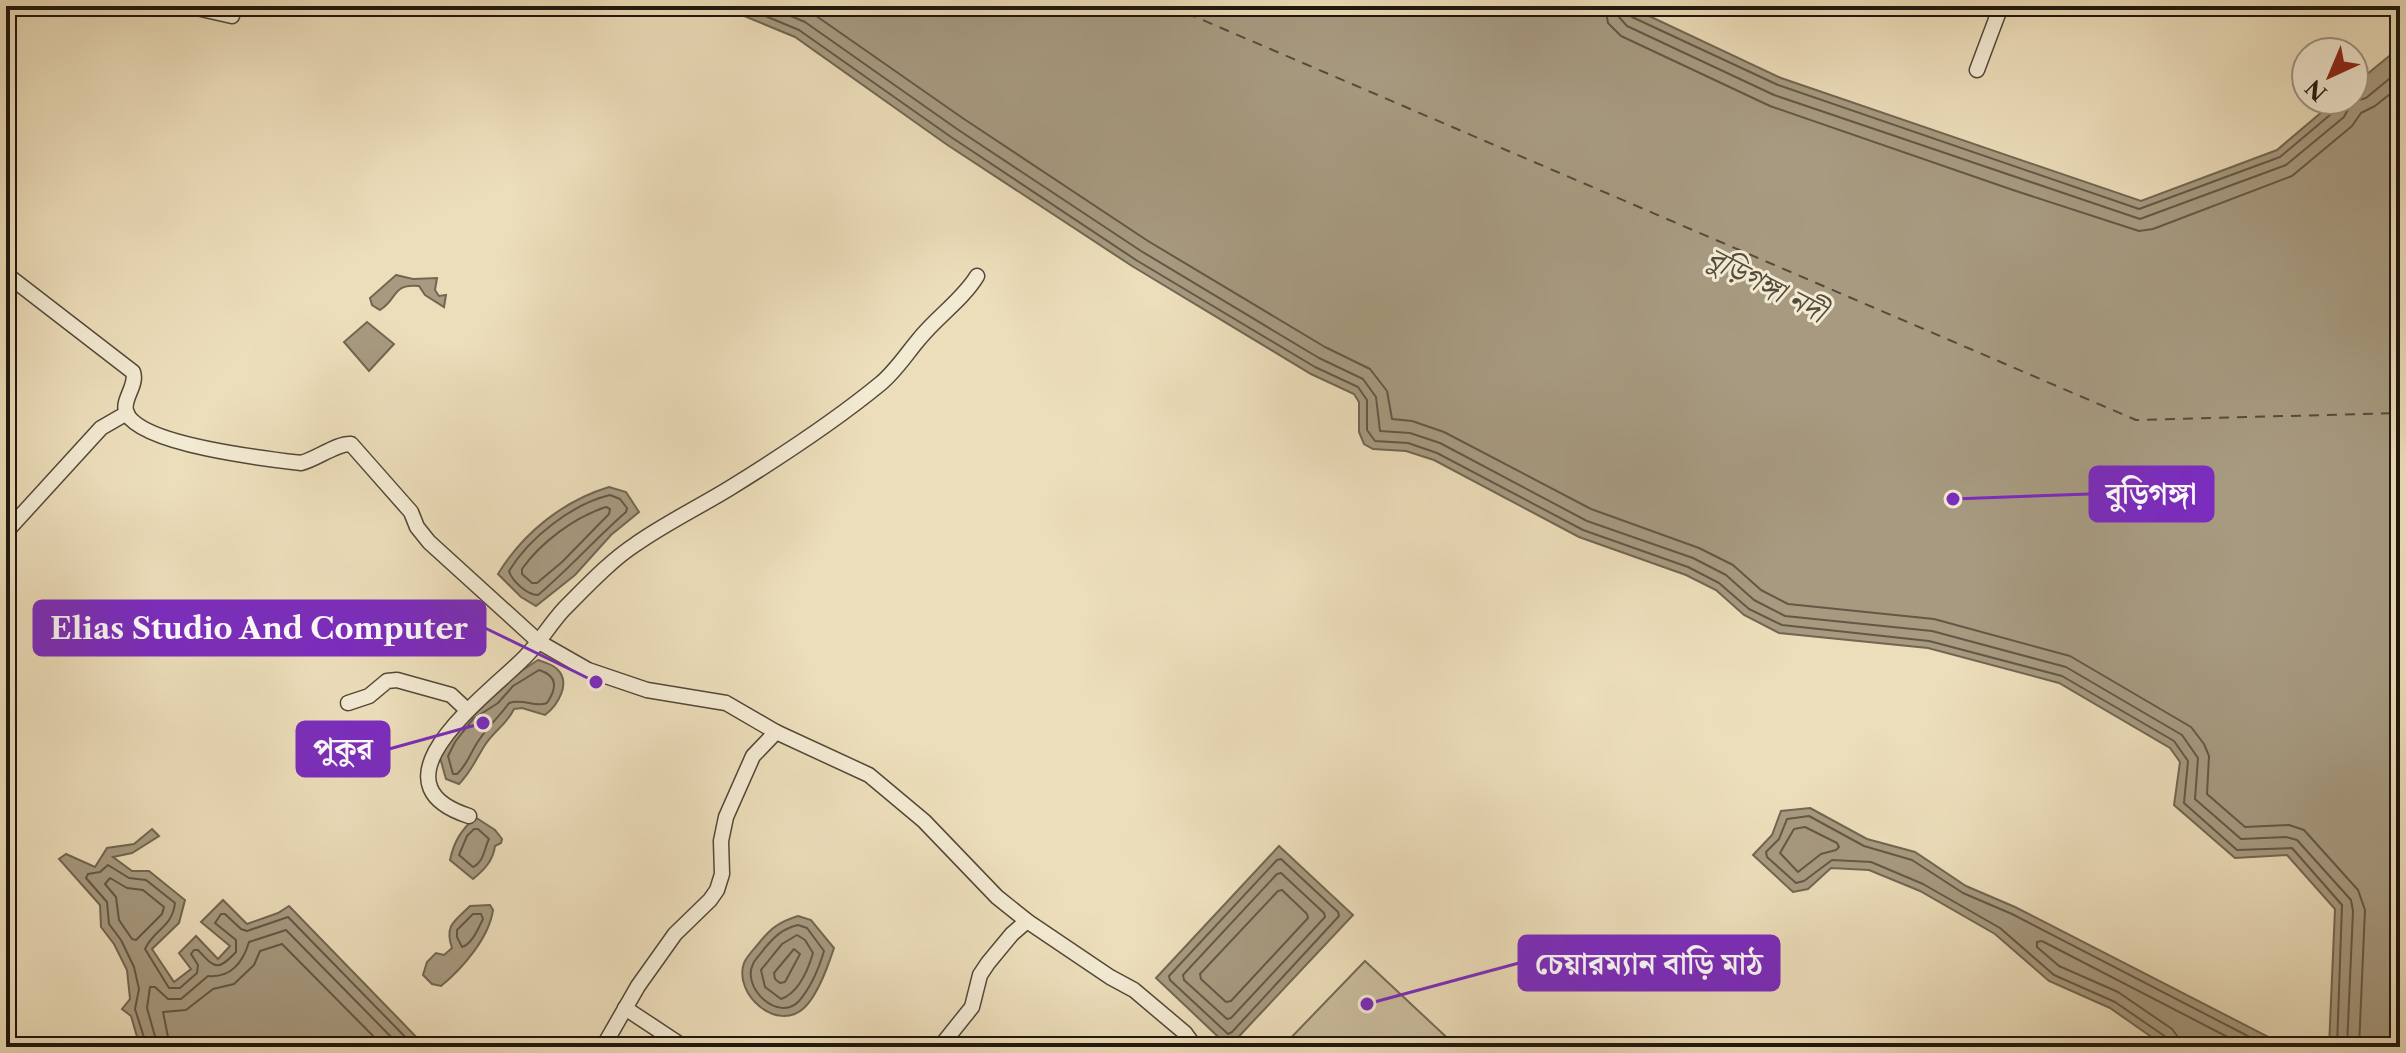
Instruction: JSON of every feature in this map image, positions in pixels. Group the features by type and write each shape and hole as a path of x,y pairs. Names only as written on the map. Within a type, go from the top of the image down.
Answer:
{"street":[{"path":"188,6 232,16"},
{"path":"1977,70 2001,6"},
{"path":"6,274 133,372 135,378 126,405 127,413 155,433 176,441 301,463 317,459 343,444 351,444 411,512 417,527 429,542 539,642 603,677 647,690 726,703 776,732 869,775 924,821 979,881 1027,921 1134,990 1185,1033 1195,1047"},
{"path":"469,816 455,812 433,793 429,784 438,744 467,710 515,668 564,610 636,543 743,480 881,383 929,327 969,289 977,276"},
{"path":"6,532 101,428 127,413"},
{"path":"348,703 369,696 387,681 397,680 451,695 467,710"},
{"path":"603,1047 625,1008 675,934 717,890 722,874 721,841 726,817 753,756 776,732"},
{"path":"940,1047 972,1007 980,975 988,963 1027,921"},
{"path":"625,1008 684,1047"}],"shaded area":[{"path":"1365,961 1457,1047 1282,1047"}],"water":[{"name":"বুড়িগঙ্গা নদী","path":"720,6 1628,6 1781,78 2141,201 2277,150 2317,116 2370,116 2370,72 2400,47 2400,1047 2329,1047 2335,909 2287,855 2235,858 2174,805 2180,762 2170,748 2059,683 1928,648 1779,633 1744,615 1716,590 1686,575 1579,537 1434,460 1406,451 1373,449 1364,444 1359,432 1359,402 1354,394 1311,374 1132,266 946,144 795,37"},
{"path":"396,275 413,279 437,278 435,290 439,296 446,295 444,307 425,295 419,286 400,289 380,310 372,305 370,298"},
{"path":"367,322 394,344 369,371 344,342"},
{"path":"609,487 626,492 639,512 611,535 575,575 536,606 521,597 498,574 519,545 546,520 576,501"},
{"path":"538,660 553,666 561,675 563,687 554,706 545,715 522,708 514,709 459,784 446,779 439,754 497,691"},
{"path":"1810,808 1867,839 1915,852 1966,886 2015,907 2288,1047 2166,1047 2110,1008 2049,981 1995,934 1920,891 1869,870 1831,868 1808,889 1793,892 1753,855 1772,835 1781,811"},
{"path":"475,817 495,830 502,839 495,846 487,865 473,879 450,860 459,837"},
{"path":"152,829 159,836 132,853 113,857 132,871 149,871 185,900 179,923 152,949 174,982 191,969 179,953 196,936 218,959 230,946 201,922 223,900 247,924 289,906 426,1047 140,1047 131,1016 122,1009 130,999 127,970 101,927 100,905 59,859 66,854 95,867 107,848 134,844"},
{"path":"1279,846 1353,915 1229,1047 1156,978"},
{"path":"490,905 493,910 490,921 473,952 441,986 432,984 423,975 427,962 436,953 444,955 452,948 449,934 452,924 470,906"},
{"path":"798,916 811,920 834,948 814,996 793,1015 782,1016 770,1013 751,997 742,975 744,963 772,929"}],"ferry route":[{"path":"1170,6 2136,420 2400,413"}],"place":[{"name":"বুড়িগঙ্গা","path":"1953,499"},
{"name":"Elias Studio And Computer","path":"596,682"},
{"name":"পুকুর","path":"483,723"},
{"name":"চেয়ারম্যান বাড়ি মাঠ","path":"1367,1004"}]}
